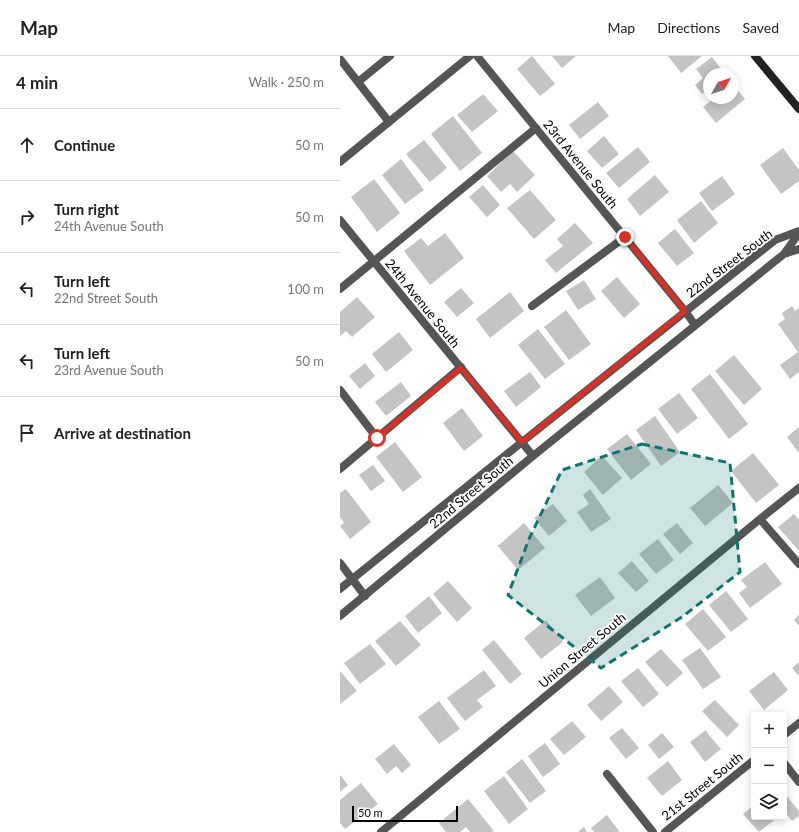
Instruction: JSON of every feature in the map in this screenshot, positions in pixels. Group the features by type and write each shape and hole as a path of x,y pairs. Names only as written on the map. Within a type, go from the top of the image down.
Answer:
{"main road":[{"path":"755,56 799,109"}],"street":[{"path":"358,82 390,56"},
{"path":"340,162 470,56"},
{"name":"23rd Avenue South","path":"477,56 695,325"},
{"path":"340,59 389,122"},
{"path":"340,289 536,128"},
{"name":"24th Avenue South","path":"340,220 533,456"},
{"name":"22nd Street South","path":"340,616 533,456 784,254 799,232"},
{"name":"22nd Street South","path":"340,589 775,240 799,232"},
{"path":"532,306 625,237"},
{"path":"784,254 799,249"},
{"path":"340,469 461,368"},
{"path":"340,390 377,438"},
{"name":"Union Street South","path":"381,832 799,488"},
{"path":"760,519 799,564"},
{"path":"340,564 365,596"},
{"path":"787,733 799,723"},
{"name":"21st Street South","path":"665,832 751,762"},
{"path":"787,767 799,782"},
{"path":"607,774 653,832"}],"highlighted area":[{"path":"642,444 730,463 740,572 682,617 601,668 508,595 529,539 562,470"}],"building":[{"path":"532,56 555,84 540,96 517,69"},
{"path":"552,56 576,56 562,68"},
{"path":"668,56 702,56 681,73"},
{"path":"712,57 720,68 703,68 703,78 696,69"},
{"path":"703,78 703,93 702,94 695,85"},
{"path":"739,92 745,99 739,104"},
{"path":"483,94 498,111 472,132 457,115"},
{"path":"598,102 609,116 580,139 569,125"},
{"path":"707,104 739,104 716,123 703,107"},
{"path":"453,116 482,153 460,171 431,134"},
{"path":"604,136 619,154 602,168 587,151"},
{"path":"424,140 447,168 430,182 406,154"},
{"path":"638,147 650,162 619,188 606,173"},
{"path":"783,148 799,170 799,181 781,194 760,165"},
{"path":"513,151 535,175 517,192 510,184 501,192 487,176"},
{"path":"401,159 424,190 405,204 382,175"},
{"path":"655,175 669,192 640,216 627,199"},
{"path":"722,176 735,194 712,211 699,193"},
{"path":"374,179 400,213 377,232 351,197"},
{"path":"483,185 500,205 487,217 469,197"},
{"path":"530,190 556,220 534,239 507,208"},
{"path":"701,201 718,223 694,243 677,220"},
{"path":"575,223 593,243 556,273 545,260 563,246 557,239"},
{"path":"675,229 694,253 677,266 658,243"},
{"path":"445,233 464,258 430,285 404,251 421,238 428,246"},
{"path":"617,277 640,304 624,318 601,291"},
{"path":"584,280 596,299 578,310 566,291"},
{"path":"461,288 474,303 457,317 444,302"},
{"path":"510,292 524,311 490,338 476,319"},
{"path":"357,297 375,317 352,337 346,331 340,336 340,312"},
{"path":"792,306 795,311 799,308 799,372 790,379 780,365 798,352 778,324 785,319 782,313"},
{"path":"566,310 591,344 569,360 544,327"},
{"path":"538,329 565,364 545,379 518,345"},
{"path":"399,332 413,350 386,372 372,354"},
{"path":"734,355 762,389 744,405 715,371"},
{"path":"365,363 375,376 360,389 349,376"},
{"path":"530,372 541,387 516,407 504,391"},
{"path":"710,374 748,424 729,439 691,389"},
{"path":"401,382 411,396 386,416 375,402"},
{"path":"679,393 698,418 677,434 658,409"},
{"path":"462,408 483,436 464,451 443,423"},
{"path":"655,416 680,452 661,466 636,430"},
{"path":"799,427 799,453 787,437"},
{"path":"627,434 651,464 631,480 607,449"},
{"path":"395,442 422,477 403,492 376,457"},
{"path":"753,453 779,485 756,503 731,471"},
{"path":"602,456 622,478 603,495 584,472"},
{"path":"373,465 385,481 371,491 359,475"},
{"path":"718,485 733,503 705,526 690,508"},
{"path":"346,489 371,522 350,539 340,526 344,523 340,517 340,493"},
{"path":"590,489 611,519 591,532 577,512 589,504 583,495"},
{"path":"553,504 567,521 549,536 534,518"},
{"path":"794,514 799,520 799,551 778,527"},
{"path":"524,523 545,548 518,570 497,545 499,545"},
{"path":"677,523 693,543 680,554 663,534"},
{"path":"658,539 674,560 656,574 639,554"},
{"path":"632,561 649,581 636,592 618,573"},
{"path":"765,562 782,584 750,608 739,593 747,587 741,580"},
{"path":"600,577 615,598 591,616 575,595"},
{"path":"448,581 472,608 457,622 433,594"},
{"path":"726,591 748,619 731,632 709,605"},
{"path":"429,596 442,613 418,633 405,616"},
{"path":"703,609 726,637 708,651 685,624"},
{"path":"799,615 799,626 794,620"},
{"path":"546,620 563,642 541,659 524,638"},
{"path":"400,621 421,645 396,666 375,641"},
{"path":"494,640 522,674 510,684 482,650"},
{"path":"370,644 386,664 360,684 344,663"},
{"path":"700,648 721,677 703,689 682,660"},
{"path":"661,649 683,673 667,687 645,662"},
{"path":"799,662 799,676 792,668"},
{"path":"638,668 659,694 643,707 621,681"},
{"path":"484,670 496,686 477,700 483,707 465,721 447,698"},
{"path":"340,671 357,691 340,704"},
{"path":"774,672 788,690 764,710 749,691"},
{"path":"609,686 623,702 601,721 587,705"},
{"path":"715,700 739,725 727,737 702,711"},
{"path":"439,701 460,729 439,744 418,717"},
{"path":"572,721 586,737 564,755 550,739"},
{"path":"622,728 639,748 626,759 609,738"},
{"path":"706,730 721,749 705,762 690,742"},
{"path":"662,733 674,747 659,759 648,745"},
{"path":"545,743 560,764 543,777 528,756"},
{"path":"394,744 411,765 402,773 396,766 387,774 375,759"},
{"path":"522,759 546,791 530,803 506,772"},
{"path":"668,761 682,780 662,796 647,778"},
{"path":"340,775 348,785 340,792"},
{"path":"504,776 528,809 509,824 484,791"},
{"path":"361,783 378,804 345,829 340,823 340,800"},
{"path":"787,796 799,811 799,816 792,821 787,815"},
{"path":"468,799 494,831 470,832 466,827 460,832 446,832 439,823"},
{"path":"751,807 751,820 774,820 759,832 743,814"},
{"path":"607,815 619,831 594,832 591,828"},
{"path":"584,827 587,832 578,832"}],"route":[{"path":"377,438 461,368 522,442 685,311 625,237"}]}
